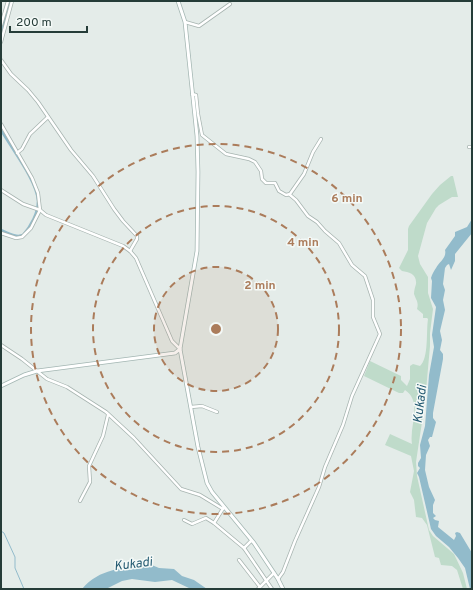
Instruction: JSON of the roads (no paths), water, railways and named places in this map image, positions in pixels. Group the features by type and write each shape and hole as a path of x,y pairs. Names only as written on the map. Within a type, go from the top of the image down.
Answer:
{"main road":[{"path":"178,1 185,22 198,151 197,251 180,349 198,447 207,483 224,508 251,540 278,579 283,589"},
{"path":"1,386 24,375 37,371 175,353 180,349"}],"street":[{"path":"1,25 8,1"},
{"path":"1,42 12,1"},
{"path":"185,22 199,26 230,4"},
{"path":"1,60 11,74 28,90 71,150 93,176 114,209 137,236 137,239 130,251"},
{"path":"192,94 196,95 202,135 226,154 249,159 255,162 261,171 261,177 265,182 275,183 280,192 288,196 290,195 296,200 308,216 339,242 352,265 366,277 373,300 373,317 380,334 352,396 319,488 283,572 278,579"},
{"path":"17,153 22,149 30,134 48,117"},
{"path":"1,124 37,188 40,201 30,228 22,237 12,237 1,233"},
{"path":"290,195 304,174 313,152 321,139"},
{"path":"1,190 23,204 57,220 123,246 130,251 136,258 146,278 172,341 180,349"},
{"path":"1,345 47,379 67,387 108,415 134,438 181,489 200,495 224,508 214,523"},
{"path":"191,407 202,406 217,412"},
{"path":"80,501 85,495 90,482 89,466 100,442 108,415"},
{"path":"184,520 192,524 206,518 214,523 244,548 265,581 272,589"},
{"path":"244,548 251,540"},
{"path":"239,560 259,588 274,573"}],"water":[{"path":"472,219 472,233 455,254 455,261 451,270 449,264 445,268 443,284 445,290 443,300 445,310 440,331 442,340 440,350 443,354 443,359 433,413 433,418 436,422 432,437 428,440 430,446 426,455 425,470 429,487 435,500 433,505 433,513 436,516 433,518 439,521 438,527 454,540 456,536 455,533 460,533 472,553 472,589 470,589 465,568 449,547 436,536 431,529 417,473 420,468 418,463 421,458 420,445 425,426 429,375 434,347 432,335 436,307 431,298 431,278 437,266 444,258 445,250 455,236 455,232 467,227"},
{"path":"147,563 159,568 174,569 182,576 194,580 207,589 191,589 172,580 155,582 132,579 122,581 106,589 82,589 89,582 104,573 120,568"}],"waterway":[{"path":"1,34 10,1"},
{"path":"1,130 28,174 37,193 38,201 34,219 23,235 15,236 1,230"},
{"path":"1,531 4,533 15,557 15,568 24,589"}],"water label":[{"name":"Kukadi","path":"419,404"},
{"name":"Kukadi","path":"133,563"}]}
